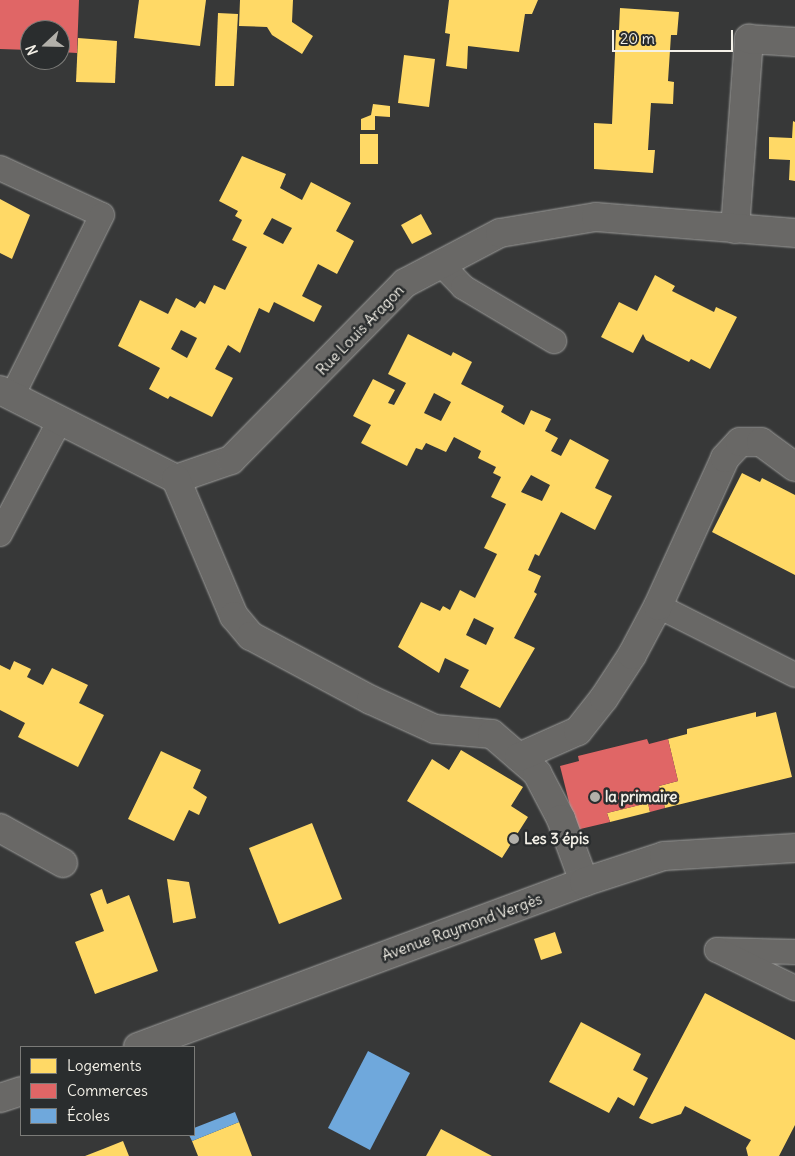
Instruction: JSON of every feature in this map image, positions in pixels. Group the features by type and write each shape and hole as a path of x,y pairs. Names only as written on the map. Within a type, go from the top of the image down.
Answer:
{"street":[{"path":"734,229 749,39 795,42"},
{"name":"Rue Louis Aragon","path":"176,479 231,460 406,283 500,233 596,217 795,233"},
{"path":"6,393 176,479 234,616 251,636 371,700 435,729 492,734 538,773 561,819 584,882"},
{"path":"519,757 578,731 632,656 658,606 725,458 740,442 761,442 795,466"},
{"path":"0,828 63,863"},
{"name":"Avenue Raymond Vergès","path":"141,1046 584,882 664,856 795,848"},
{"path":"0,1098 20,1090"}],"lane":[{"path":"0,168 102,216 6,393"},
{"path":"441,264 463,287 554,341"},
{"path":"0,534 60,420"},
{"path":"658,606 795,675"},
{"path":"795,952 717,950 795,988"}],"building: Logements":[{"path":"139,0 206,0 200,46 134,38"},
{"path":"240,0 293,0 292,22 313,36 302,54 272,35 267,27 239,26"},
{"path":"449,0 538,0 532,14 525,14 519,52 468,46 467,69 446,66 450,34 445,33"},
{"path":"620,8 679,12 677,35 671,35 668,81 674,82 673,104 651,103 648,150 655,150 653,173 594,169 594,123 612,124 616,30 619,30"},
{"path":"218,13 238,14 234,86 215,86"},
{"path":"78,38 117,41 115,83 76,82"},
{"path":"404,55 435,59 429,107 398,103"},
{"path":"373,104 390,106 390,117 375,116 375,130 361,130 361,119 371,115"},
{"path":"793,121 795,122 795,181 789,180 790,160 769,159 769,137 792,138"},
{"path":"360,134 378,134 378,164 360,164"},
{"path":"242,156 286,174 280,188 302,200 311,182 351,203 336,231 354,241 337,274 318,264 302,296 322,306 314,322 274,302 269,313 259,308 240,353 228,345 215,369 233,378 212,417 170,396 168,399 149,389 160,368 118,346 140,300 168,314 176,298 195,308 200,301 205,304 214,285 225,290 247,247 232,240 242,220 235,216 238,211 219,201","holes":["272,218 292,228 283,244 263,234","181,330 197,338 187,358 171,349"]},
{"path":"0,199 30,215 12,259 0,253"},
{"path":"421,214 432,234 412,244 401,225"},
{"path":"655,275 675,286 672,291 714,312 716,307 737,317 710,369 691,359 689,362 646,340 643,334 633,353 601,337 619,302 637,311"},
{"path":"408,334 451,356 453,352 472,362 461,384 504,406 501,412 524,425 531,410 551,419 545,431 558,438 551,451 561,456 570,439 609,460 595,488 612,496 595,530 561,512 539,556 535,554 528,570 541,576 534,592 537,594 514,638 535,648 500,708 460,687 469,670 445,658 439,673 398,647 421,602 440,611 443,606 450,610 460,590 475,598 497,554 484,548 506,504 491,497 501,477 493,473 496,467 478,458 481,451 454,437 446,452 426,443 422,450 416,448 407,466 361,443 371,425 353,416 373,379 395,390 388,403 394,405 406,383 388,374","holes":["434,393 451,402 441,421 424,413","531,475 550,485 542,501 521,492","474,618 494,628 486,645 466,635"]},
{"path":"742,473 760,482 762,478 795,495 795,575 712,532"},
{"path":"14,661 31,669 27,677 43,685 52,668 88,685 79,703 104,715 78,767 18,737 25,723 0,710 0,665 10,670"},
{"path":"756,712 756,717 776,712 792,777 665,808 659,786 678,781 668,739 687,734 687,729"},
{"path":"461,750 523,787 511,806 528,817 502,858 407,801 432,759 449,770"},
{"path":"161,751 201,770 193,788 207,797 199,815 189,810 174,841 128,819"},
{"path":"648,803 650,812 610,822 607,813"},
{"path":"312,823 342,899 279,924 249,848"},
{"path":"167,879 189,882 196,918 173,923"},
{"path":"102,889 107,904 129,895 158,971 95,994 75,942 104,931 90,894"},
{"path":"555,932 562,953 541,960 534,939"},
{"path":"705,993 795,1040 795,1125 779,1156 748,1156 746,1148 751,1140 685,1106 681,1114 652,1124 639,1118"},
{"path":"581,1022 641,1054 633,1070 648,1078 634,1106 618,1097 609,1113 549,1082"},
{"path":"239,1122 252,1156 198,1156 192,1141"},
{"path":"441,1129 492,1156 426,1156"},
{"path":"123,1141 129,1156 85,1156 103,1149"}],"building: Commerces":[{"path":"0,0 79,0 77,53 70,53 70,20 20,20 20,50 0,49"},
{"path":"647,739 649,744 668,739 678,781 659,786 665,808 650,812 648,803 607,813 610,822 576,830 560,766 579,761 578,756"}],"building: Écoles":[{"path":"368,1051 410,1073 370,1150 328,1128"},
{"path":"235,1112 239,1122 192,1141 190,1136 195,1136 195,1128"}],"place":[{"name":"la primaire","path":"595,797"},
{"name":"Les 3 épis","path":"514,839"}]}
